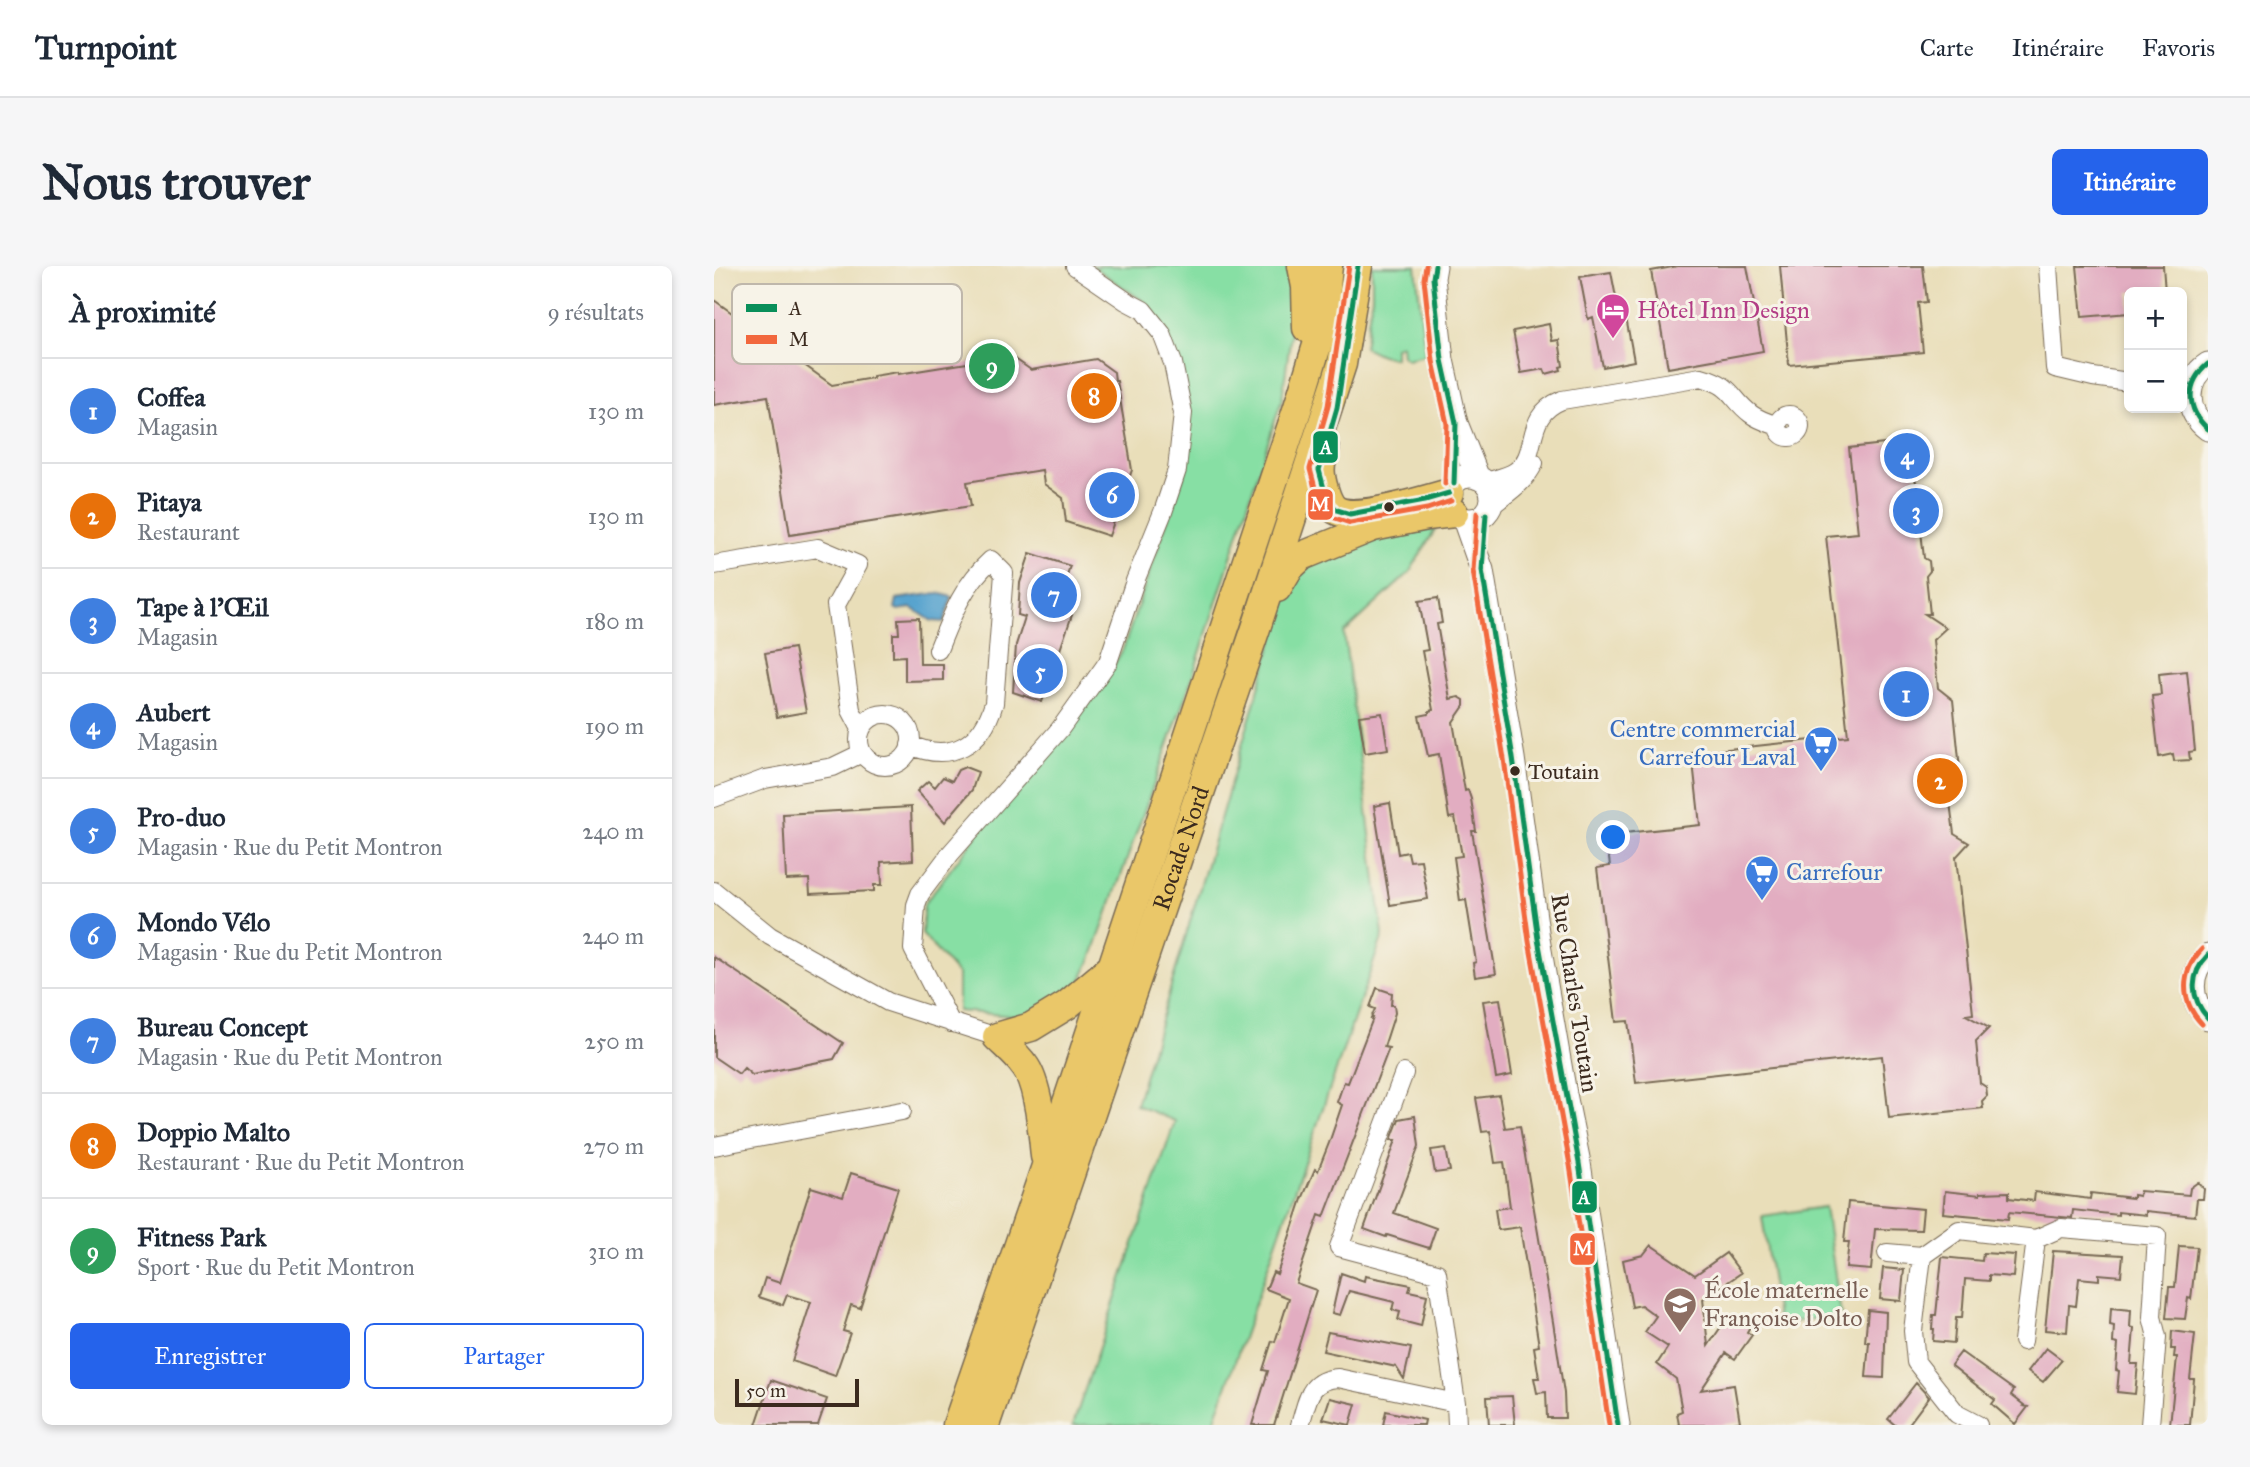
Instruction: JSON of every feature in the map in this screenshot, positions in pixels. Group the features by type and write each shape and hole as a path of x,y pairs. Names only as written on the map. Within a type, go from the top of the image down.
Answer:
{"main road":[{"name":"Rocade Nord","path":"1298,407 1307,339 1306,287 1302,266"},
{"name":"Rocade Nord","path":"957,1425 1046,1166 1298,407 1322,329 1328,266"},
{"name":"Rocade Nord","path":"985,1425 1256,628 1342,364 1358,266"},
{"path":"1342,364 1337,408 1319,470 1327,500 1337,510 1350,514 1424,500 1467,505"},
{"path":"1256,628 1289,568 1302,556 1373,527 1467,505"},
{"path":"1046,1166 1042,1126 1031,1079 1026,1066 997,1037 1031,1027 1068,1005 1111,968"}],"street":[{"path":"951,1023 913,949 916,905 920,894 950,854 1060,729 1108,662 1177,470 1183,413 1173,363 1162,334 1143,310 1074,266"},
{"name":"Rue Charles Toutain","path":"1435,266 1433,278 1442,360 1456,424 1467,505 1482,570 1513,758 1538,939 1564,1094 1579,1163 1618,1425"},
{"path":"2048,266 2055,368 2124,381"},
{"path":"2187,387 2208,364"},
{"path":"1533,432 1534,458 1527,477 1467,505 1465,477 1481,480 1517,471 1525,459 1533,432 1536,423 1543,412 1562,400 1701,377 1717,381 1731,390 1753,416 1778,426"},
{"path":"2187,392 2193,413 2200,424 2208,429"},
{"name":"Rue Charles Toutain","path":"1456,424 1481,480 1492,493 1467,505"},
{"path":"714,565 818,548 858,565 836,605 850,710 861,729"},
{"path":"910,745 926,752 945,752 977,738 989,722 994,703 1004,573 991,560 973,576 938,650"},
{"path":"880,715 896,717 908,729 910,745 904,757 890,765 874,763 862,753 859,737 866,722 880,715"},
{"path":"714,798 765,779 833,767 862,753"},
{"path":"714,891 771,936 888,1002 997,1037"},
{"path":"2208,954 2197,967 2193,988 2196,1002 2208,1018"},
{"path":"1405,1073 1339,1247 1437,1273 1457,1425"},
{"path":"714,1146 902,1111"},
{"path":"1887,1253 1922,1256 1959,1230 2036,1239 2061,1228 2157,1236 2152,1317 2157,1336 2150,1425"},
{"path":"2023,1341 2036,1239"},
{"path":"1922,1256 1913,1331 1916,1362 1952,1419 1978,1425"},
{"path":"1300,1425 1311,1390 1318,1382 1326,1379 1338,1378 1456,1403"}],"green space":[{"path":"1092,266 1289,266 1293,319 1282,399 1191,681 1091,959 1077,987 1024,1017 958,1011 958,975 922,934 924,904 990,818 1099,692 1123,649 1189,458 1188,401 1146,303"},
{"path":"1372,266 1416,266 1425,355 1407,359 1402,356 1401,345 1395,347 1395,358 1364,347 1372,297"},
{"path":"1388,529 1435,530 1409,573 1344,633 1383,935 1213,1425 1073,1425 1175,1121 1136,1105 1293,572"},
{"path":"1825,1207 1841,1315 1778,1324 1762,1216"}],"water":[{"path":"938,593 952,597 944,622 932,621 912,608 895,608 897,599"}],"building":[{"path":"1678,266 1747,266 1763,351 1668,368 1651,271"},
{"path":"1780,266 1923,266 1927,302 1918,303 1923,352 1789,365"},
{"path":"2077,266 2163,266 2165,287 2124,287 2124,313 2082,317"},
{"name":"Hôtel Inn Design","path":"1611,272 1619,313 1625,312 1634,361 1603,367 1593,317 1588,319 1580,277"},
{"path":"714,300 732,313 732,364 803,364 832,385 873,376 1011,356 1031,370 1096,359 1114,372 1117,381 1132,470 1109,536 1066,522 1063,498 1044,484 1042,470 967,482 971,506 790,535 768,396 714,405"},
{"path":"1549,324 1552,341 1559,340 1563,366 1560,367 1561,370 1546,374 1544,369 1521,373 1513,331"},
{"name":"Centre commercial Carrefour Laval","path":"1911,441 1917,449 1919,460 1914,466 1918,502 1924,507 1925,517 1920,522 1924,558 1929,561 1930,571 1926,576 1930,614 1925,614 1946,628 1933,640 1938,688 1953,700 1961,779 1949,794 1954,834 1969,843 1956,857 1973,1014 1966,1015 1989,1028 1976,1041 1980,1083 1986,1087 1987,1096 1982,1101 1983,1108 1889,1118 1882,1056 1636,1083 1628,1021 1616,1022 1597,868 1610,866 1606,835 1700,825 1692,753 1848,736 1826,536 1858,533 1849,448"},
{"path":"1030,553 1070,566 1066,578 1072,599 1069,614 1072,615 1042,702 1013,692 1016,645 1025,617 1018,615 1020,583"},
{"path":"1438,598 1442,623 1437,624 1450,699 1459,697 1464,700 1464,706 1453,722 1465,791 1468,790 1471,799 1476,831 1472,831 1496,974 1475,977 1473,963 1476,962 1466,900 1460,901 1454,857 1462,856 1455,817 1449,818 1439,754 1428,756 1419,716 1429,714 1429,711 1433,710 1422,651 1428,650 1419,601"},
{"path":"919,618 920,664 943,664 943,680 905,681 905,656 893,657 893,634 899,634 898,619"},
{"path":"794,648 806,712 777,717 765,653"},
{"path":"2187,671 2195,751 2189,752 2190,760 2174,761 2173,754 2159,757 2152,696 2161,695 2159,674"},
{"path":"1382,713 1388,749 1365,753 1359,716"},
{"path":"965,767 978,772 972,790 945,822 917,791 928,781 935,787 943,777 952,781 958,770"},
{"path":"1390,803 1398,854 1408,852 1410,861 1421,860 1428,899 1390,905 1374,806"},
{"path":"911,807 913,860 881,862 882,885 874,885 874,891 810,894 809,879 786,880 783,814"},
{"path":"714,957 843,1043 834,1059 752,1075 744,1068 739,1074 714,1057"},
{"path":"1377,988 1392,993 1391,1005 1394,1005 1395,1013 1384,1047 1389,1048 1324,1217 1319,1215 1296,1283 1316,1290 1274,1425 1252,1425 1268,1371 1263,1370 1289,1298 1266,1289 1273,1272 1277,1274 1302,1199 1315,1169 1318,1171 1329,1143 1342,1105 1337,1102 1344,1082 1348,1083 1373,1018 1375,1009 1370,1007"},
{"path":"1500,999 1512,1075 1496,1078 1483,1001"},
{"path":"1499,1095 1505,1128 1520,1126 1564,1393 1565,1418 1547,1418 1546,1392 1537,1393 1534,1378 1539,1378 1534,1347 1539,1346 1520,1227 1498,1230 1495,1209 1510,1207 1504,1162 1495,1163 1490,1131 1482,1132 1476,1098"},
{"path":"1415,1116 1419,1146 1394,1213 1436,1228 1429,1248 1364,1229 1396,1140 1391,1140 1399,1119"},
{"path":"1446,1148 1450,1171 1435,1173 1431,1150"},
{"path":"851,1173 898,1188 860,1308 851,1305 843,1331 850,1333 835,1376 792,1361 811,1302 787,1295 783,1305 759,1297 765,1278 780,1283 811,1187 843,1197"},
{"path":"2198,1182 2204,1189 2203,1199 2197,1199 2195,1216 2146,1211 2146,1215 2118,1212 2118,1215 2073,1210 2072,1218 2009,1212 2008,1219 1943,1213 1945,1191 1980,1195 2009,1192 2009,1198 2034,1201 2035,1192 2090,1199 2091,1193 2133,1198 2133,1195 2139,1196 2140,1191 2189,1195 2190,1188"},
{"path":"1848,1202 1923,1209 1921,1230 1875,1229 1871,1270 1846,1268 1849,1242 1844,1242"},
{"name":"École maternelle Françoise Dolto","path":"1651,1245 1695,1275 1726,1253 1741,1273 1703,1299 1708,1346 1727,1318 1733,1322 1737,1316 1746,1320 1751,1325 1747,1332 1752,1335 1735,1359 1726,1353 1701,1390 1734,1385 1740,1422 1679,1425 1677,1413 1682,1411 1676,1379 1657,1364 1668,1347 1645,1332 1656,1316 1641,1305 1632,1307 1623,1260 1643,1255"},
{"path":"2179,1246 2197,1247 2191,1299 2188,1298 2185,1319 2166,1318 2169,1287 2175,1287"},
{"path":"2053,1251 2123,1255 2121,1276 2099,1274 2099,1280 2079,1278 2076,1306 2069,1305 2067,1332 2045,1330"},
{"path":"1983,1253 2015,1255 2013,1277 1989,1275 1989,1281 1965,1279 1962,1318 1956,1318 1954,1343 1933,1341 1933,1315 1936,1315 1942,1257 1982,1261"},
{"path":"1883,1268 1904,1270 1901,1301 1880,1299"},
{"path":"1341,1273 1364,1281 1365,1276 1411,1285 1409,1291 1427,1295 1421,1326 1398,1320 1400,1312 1392,1310 1394,1302 1349,1291 1340,1315 1332,1313"},
{"path":"2111,1308 2131,1310 2130,1327 2134,1328 2131,1364 2138,1364 2135,1394 2117,1392 2118,1344 2113,1343"},
{"path":"1868,1310 1886,1312 1884,1378 1866,1377"},
{"path":"2172,1331 2195,1334 2190,1379 2194,1379 2190,1425 2170,1425 2177,1357 2174,1357 2175,1349 2171,1349"},
{"path":"1328,1332 1411,1348 1404,1379 1396,1367 1323,1351"},
{"path":"2046,1348 2062,1360 2043,1382 2028,1371"},
{"path":"1961,1352 2014,1390 2011,1395 2028,1407 2015,1424 1992,1404 1995,1400 1951,1365"},
{"path":"771,1380 827,1399 818,1425 756,1425"},
{"path":"1916,1383 1929,1397 1908,1425 1895,1425 1888,1419"},
{"path":"1512,1396 1515,1425 1489,1425 1487,1397"},
{"path":"1330,1398 1356,1404 1350,1425 1323,1419"},
{"path":"1386,1411 1425,1420 1424,1425 1383,1425"}],"transit line":[{"name":"M","path":"1349,266 1328,406 1310,469 1319,503 1332,517 1350,523 1427,509 1451,501"},
{"name":"A","path":"1358,266 1337,408 1319,470 1327,500 1337,510 1350,514 1449,493"},
{"name":"M","path":"1426,266 1424,279 1433,361 1447,424 1445,484"},
{"name":"A","path":"1435,266 1433,278 1442,360 1456,423 1454,484"},
{"name":"A","path":"2208,364 2195,379 2191,396 2195,413 2208,429"},
{"name":"M","path":"1477,513 1473,571 1504,759 1529,941 1570,1165 1609,1425"},
{"name":"A","path":"1486,514 1482,570 1513,758 1538,939 1579,1163 1618,1425"},
{"name":"M","path":"2202,949 2190,967 2185,986 2190,1006 2202,1024"},
{"name":"A","path":"2208,955 2197,970 2194,986 2198,1003 2208,1018"}],"place":[{"name":"Hôtel Inn Design","path":"1613,340"},
{"name":"Fitness Park","path":"992,366"},
{"name":"Doppio Malto","path":"1094,396"},
{"name":"Aubert","path":"1907,456"},
{"name":"Mondo Vélo","path":"1112,495"},
{"name":"Tape à l'Œil","path":"1916,511"},
{"name":"Bureau Concept","path":"1054,595"},
{"name":"Pro-duo","path":"1040,671"},
{"name":"Coffea","path":"1906,694"},
{"name":"Toutain","path":"1515,771"},
{"name":"Centre commercial Carrefour Laval","path":"1821,773"},
{"name":"Pitaya","path":"1940,781"},
{"name":"Carrefour","path":"1762,902"},
{"name":"École maternelle Françoise Dolto","path":"1680,1334"}]}
